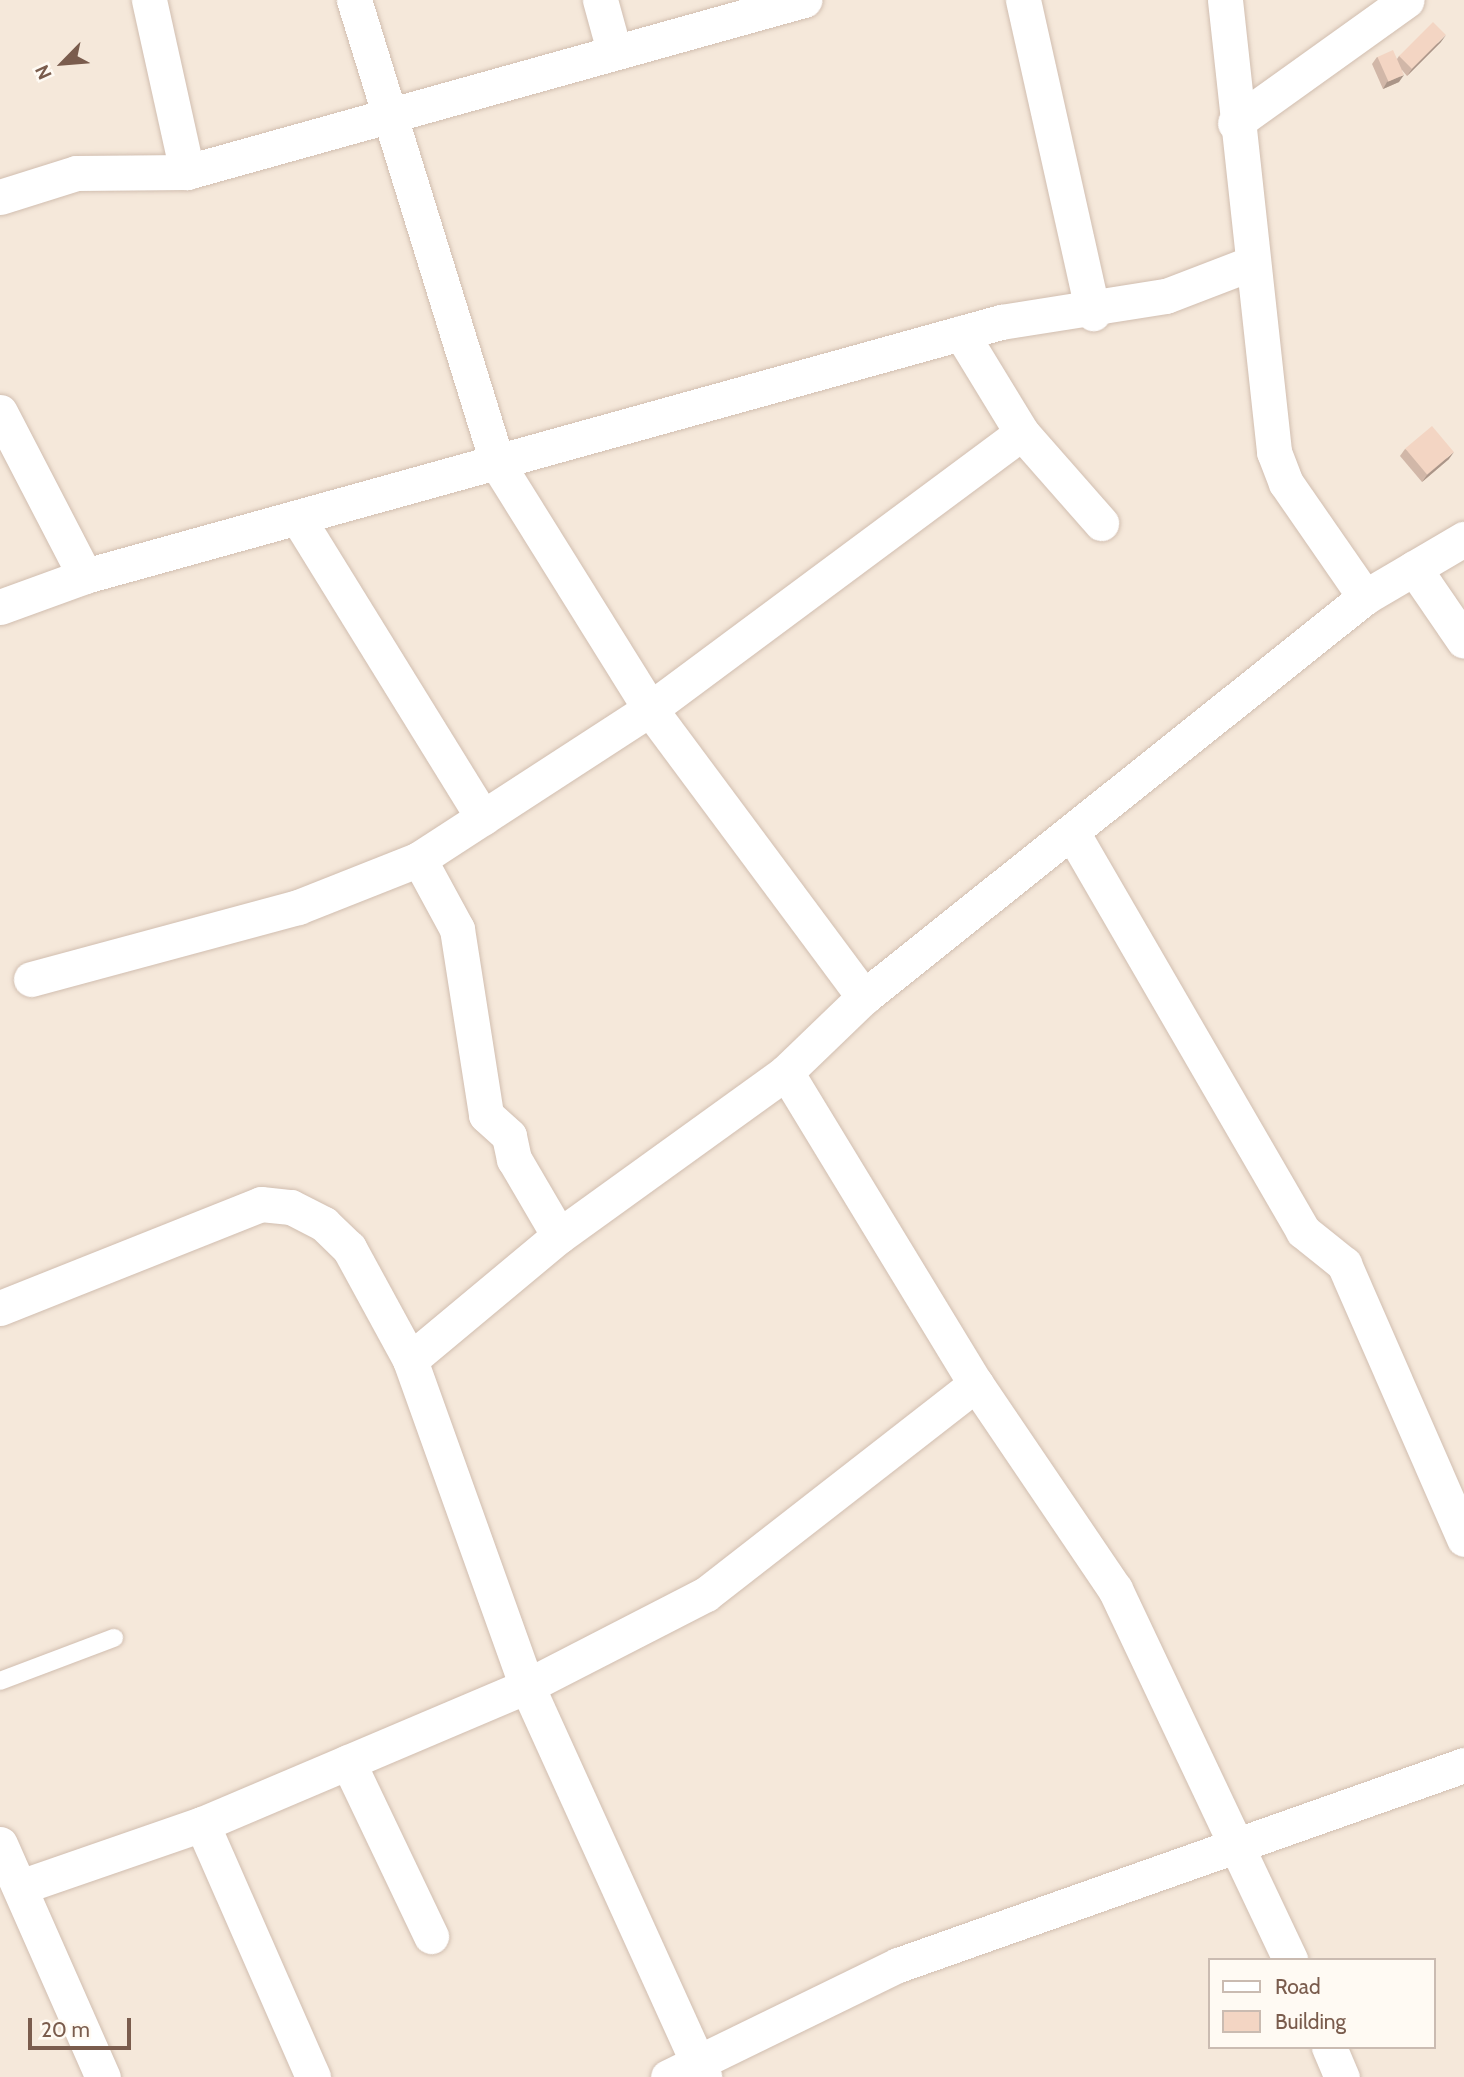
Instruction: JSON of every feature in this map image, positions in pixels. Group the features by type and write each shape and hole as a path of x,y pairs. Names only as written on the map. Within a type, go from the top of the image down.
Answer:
{"street":[{"path":"149,0 187,172"},
{"path":"354,0 387,121 497,463 650,709 864,997"},
{"path":"600,0 614,51"},
{"path":"0,197 76,173 187,172 387,121 614,51 804,0"},
{"path":"1023,0 1093,313"},
{"path":"1225,0 1236,123 1274,452 1286,483 1365,597"},
{"path":"1236,123 1407,0"},
{"path":"0,607 85,576 299,520 961,333 1093,313 1166,296 1252,263"},
{"path":"961,333 1022,433 1101,523"},
{"path":"0,412 85,576"},
{"path":"32,979 298,907 419,859 650,709 1022,433"},
{"path":"299,520 482,818"},
{"path":"410,1360 559,1236 786,1072 864,997 1073,834 1365,597 1464,539"},
{"path":"1414,568 1464,641"},
{"path":"1073,834 1303,1231 1344,1265 1464,1539"},
{"path":"419,859 457,929 486,1115 509,1136 514,1159 559,1236"},
{"path":"786,1072 976,1384 1115,1589 1238,1844 1289,1958"},
{"path":"0,1308 261,1204 291,1207 324,1224 349,1248 410,1360 527,1686 690,2072 898,1965 1464,1765"},
{"path":"20,1888 202,1824 527,1686 730,1579 976,1384"},
{"path":"348,1762 430,1936"},
{"path":"202,1824 313,2077"},
{"path":"0,1844 103,2077"},
{"path":"1330,2049 1342,2077"}],"lane":[{"path":"0,1681 114,1638"}],"shaded area":[{"path":"0,0 1464,0 1464,2077 0,2077"}],"building":[{"path":"1433,22 1446,35 1412,69 1399,56"},
{"path":"1393,50 1404,75 1388,82 1377,57"},
{"path":"1432,426 1454,452 1427,475 1405,448"}]}
